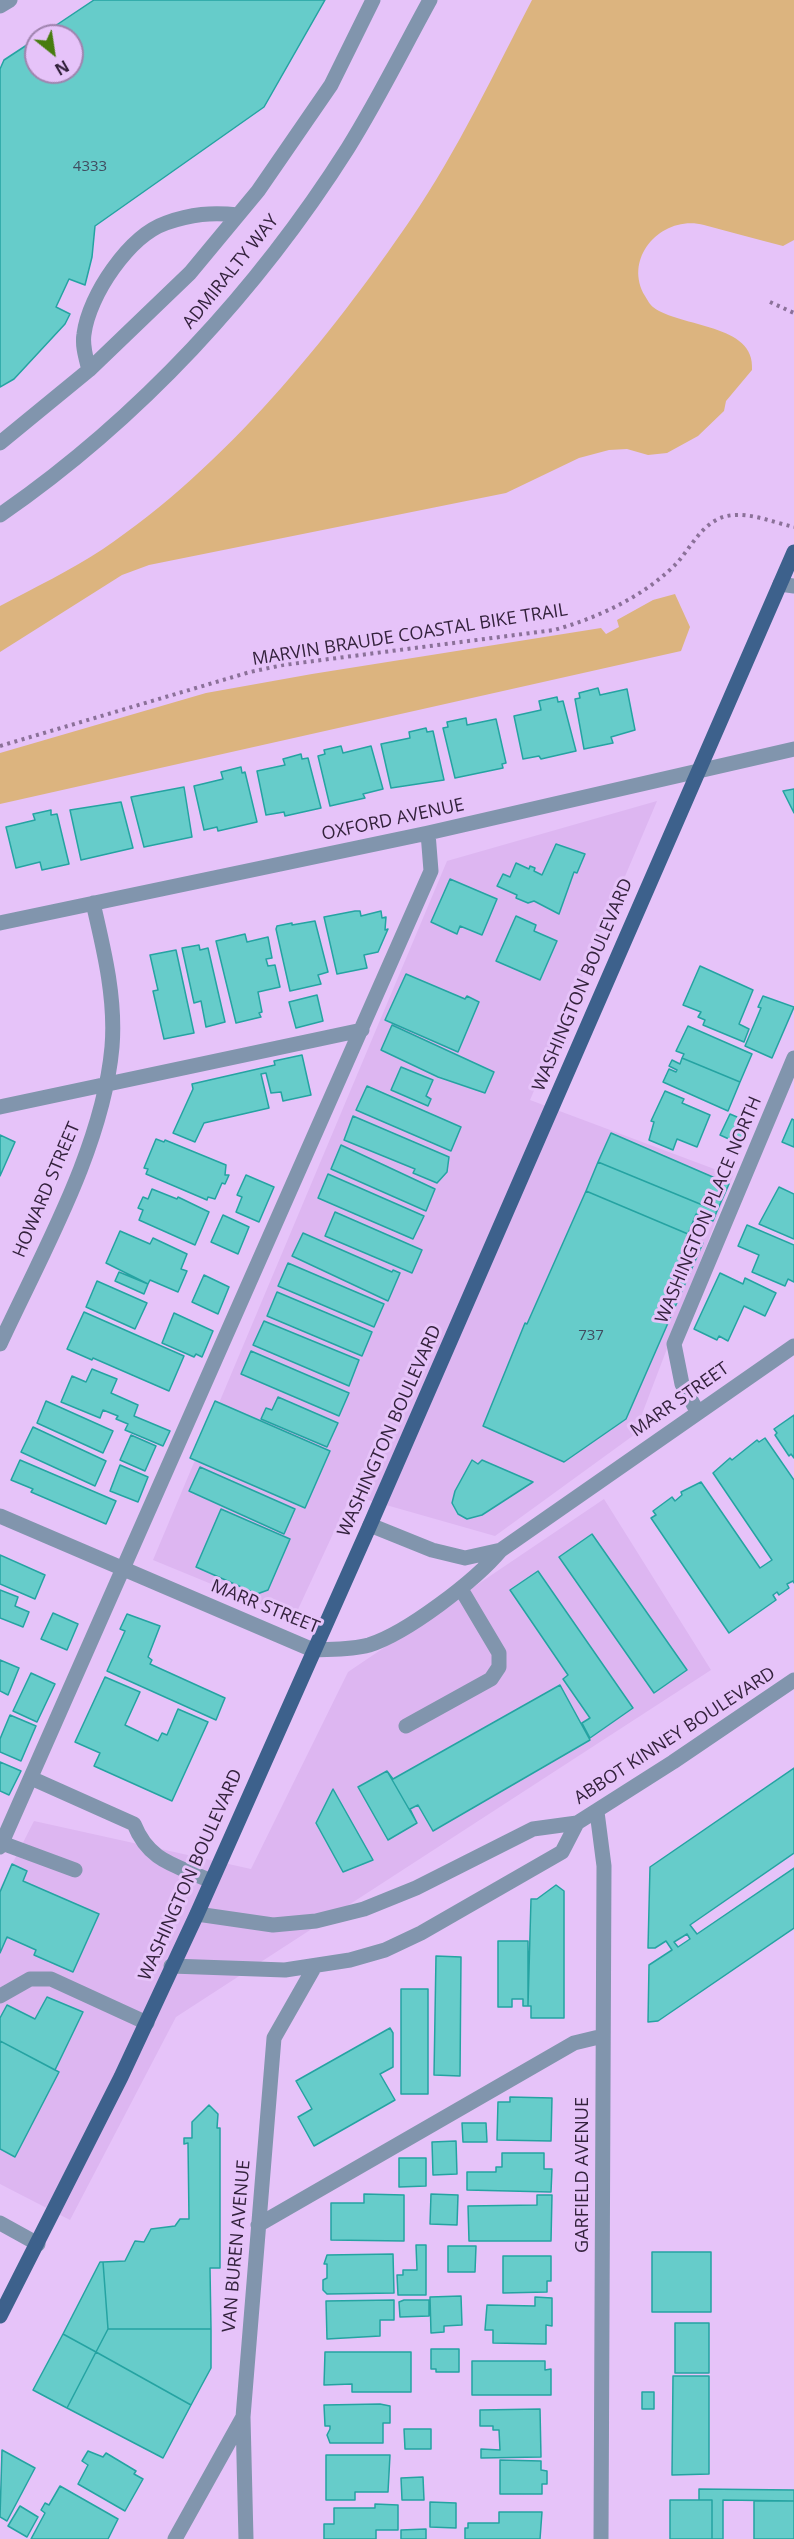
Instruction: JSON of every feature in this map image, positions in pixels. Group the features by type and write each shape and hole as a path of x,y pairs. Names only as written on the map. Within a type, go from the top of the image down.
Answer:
{"main road":[{"name":"WASHINGTON BOULEVARD","path":"0,2314 38,2244 147,2023 171,1966 197,1914 370,1525 697,772 787,585 794,552"}],"street":[{"path":"0,6 10,0"},
{"name":"ADMIRALTY WAY","path":"0,443 89,370 190,273 258,191 331,85 373,0"},
{"name":"ADMIRALTY WAY","path":"0,515 32,493 125,415 201,342 273,253 349,147 429,0"},
{"path":"89,370 84,333 101,285 143,237 164,223 207,212 238,215"},
{"name":"OXFORD AVENUE","path":"0,923 428,833 794,748"},
{"path":"75,1870 1,1845 431,871 428,833"},
{"name":"HOWARD STREET","path":"0,1344 78,1173 97,1122 106,1084 112,1046 112,997 93,903"},
{"path":"0,1107 362,1030"},
{"name":"WASHINGTON PLACE NORTH","path":"697,1411 682,1384 674,1344 794,1058"},
{"name":"MARR STREET","path":"0,1516 313,1650 368,1645 390,1635 461,1588 484,1570 501,1550 697,1411 794,1346"},
{"name":"MARR STREET","path":"370,1525 432,1550 465,1558 501,1550"},
{"path":"406,1726 491,1678 499,1667 499,1653 461,1588"},
{"name":"ABBOT KINNEY BOULEVARD","path":"197,1914 273,1925 316,1921 364,1909 417,1888 533,1829 577,1824 794,1680"},
{"path":"31,1778 134,1824 141,1842 151,1853 211,1881"},
{"name":"GARFIELD AVENUE","path":"597,1812 604,1866 601,2539"},
{"name":"ABBOT KINNEY BOULEVARD","path":"171,1966 285,1970 315,1966 385,1950 421,1933 562,1852 577,1824"},
{"name":"VAN BUREN AVENUE","path":"246,2539 243,2417 274,2038 315,1966"},
{"path":"0,1996 30,1979 51,1979 147,2023"},
{"path":"258,2225 574,2043 603,2036"},
{"path":"0,2223 38,2244"},
{"path":"175,2539 243,2417"}],"path":[{"path":"770,303 794,313"},
{"name":"MARVIN BRAUDE COASTAL BIKE TRAIL","path":"0,746 261,670 564,628 612,609 642,590 674,566 706,527 718,519 737,514 794,527"}],"shaded area":[{"path":"532,0 794,0 794,240 783,246 689,223 661,232 650,242 643,253 639,267 639,281 645,296 653,307 665,314 730,335 742,343 750,355 752,370 726,401 724,411 698,436 667,453 648,455 627,449 609,450 579,458 506,493 149,565 122,575 0,652 0,606 91,557 148,516 191,480 232,440 310,355 379,264 428,193 475,111"},
{"path":"675,594 690,627 681,651 0,804 0,753 206,693 601,628 606,634 619,627 617,620 653,600"},
{"path":"657,801 530,1100 733,1176 634,1435 495,1536 351,1495 294,1618 153,1560 447,861"},
{"path":"604,1499 711,1670 176,2017 70,2220 0,2184 0,1888 34,1821 251,1869 348,1672"}],"building":[{"path":"94,0 325,0 264,107 95,226 92,257 85,285 69,279 56,307 70,314 65,324 14,379 0,387 0,69 4,60 24,47 24,84 84,84 84,24 58,24"},
{"path":"598,688 600,695 627,689 635,730 611,737 613,743 584,749 575,699 580,698 579,693"},
{"path":"557,697 558,702 563,701 576,751 541,759 539,756 523,759 514,716 541,710 539,701"},
{"path":"466,718 467,725 496,719 506,763 502,764 503,768 455,778 443,728 448,727 447,722"},
{"path":"426,728 427,732 433,731 444,780 391,788 381,744 410,738 409,732"},
{"path":"341,746 343,753 371,746 383,789 363,794 365,798 330,806 318,756 325,754 324,750"},
{"path":"301,754 302,759 308,758 321,808 285,816 284,812 266,815 257,771 285,765 283,759"},
{"path":"241,767 242,773 245,772 257,822 218,831 217,827 204,830 194,786 223,779 221,772"},
{"path":"184,787 192,837 144,847 131,797"},
{"path":"794,789 794,813 783,791"},
{"path":"121,802 133,848 81,860 70,810"},
{"path":"51,810 51,815 57,814 69,864 42,870 40,862 16,868 6,827 35,820 33,814"},
{"path":"556,844 585,854 577,873 574,872 559,914 534,901 528,903 516,898 517,895 497,886 503,874 510,877 516,863 529,869 530,866 535,868 534,871 542,875"},
{"path":"450,879 497,899 482,935 460,926 457,934 431,922"},
{"path":"360,911 361,916 381,911 382,918 386,917 385,930 388,929 378,952 364,955 367,968 337,974 324,917"},
{"path":"516,916 536,925 534,931 557,941 540,980 496,961"},
{"path":"315,921 328,972 318,975 321,984 290,991 277,926"},
{"path":"245,934 247,942 268,937 272,958 266,959 268,966 275,965 280,987 258,992 261,1017 236,1023 216,941"},
{"path":"199,945 200,950 208,948 225,1022 206,1027 201,1001 194,1003 182,948"},
{"path":"176,950 194,1033 164,1039 153,991 158,990 150,955"},
{"path":"700,966 753,990 739,1024 749,1029 744,1042 703,1025 705,1020 698,1017 701,1012 683,1005"},
{"path":"406,974 465,999 467,996 479,1002 458,1052 385,1020"},
{"path":"317,995 323,1021 296,1028 289,1002"},
{"path":"763,996 794,1007 772,1058 745,1046 761,1008 758,1007"},
{"path":"392,1025 494,1072 485,1093 438,1077 381,1050"},
{"path":"688,1026 752,1054 740,1082 682,1058 684,1054 676,1051"},
{"path":"302,1055 311,1095 283,1101 281,1092 271,1093 266,1073 261,1074 269,1108 204,1123 195,1142 173,1133 193,1089 192,1084 275,1065 274,1061"},
{"path":"682,1058 740,1082 728,1111 663,1082 669,1069 676,1072 677,1070 669,1066 672,1060 680,1064"},
{"path":"401,1067 433,1080 426,1096 431,1099 428,1106 391,1090"},
{"path":"367,1086 461,1127 451,1151 356,1110"},
{"path":"665,1091 684,1099 682,1103 710,1115 697,1147 677,1139 673,1150 649,1140 654,1122 651,1121"},
{"path":"730,1114 751,1123 742,1145 720,1135"},
{"path":"353,1116 449,1157 447,1172 437,1183 413,1173 415,1169 344,1140"},
{"path":"792,1119 794,1120 794,1147 782,1142"},
{"path":"611,1133 729,1184 717,1211 598,1162"},
{"path":"0,1135 15,1142 0,1176"},
{"path":"156,1139 164,1142 165,1140 226,1165 225,1175 229,1175 225,1184 222,1183 215,1199 208,1197 207,1200 146,1174 148,1169 144,1168"},
{"path":"341,1145 435,1189 426,1211 331,1169"},
{"path":"598,1162 717,1211 713,1221 696,1214 688,1234 586,1191"},
{"path":"328,1174 424,1216 413,1239 318,1198"},
{"path":"246,1175 274,1187 259,1222 236,1212 242,1197 237,1195"},
{"path":"779,1187 794,1194 794,1239 759,1224"},
{"path":"152,1189 177,1199 178,1197 209,1212 195,1245 139,1220 143,1210 138,1208 143,1197 148,1199"},
{"path":"586,1191 688,1234 687,1236 703,1243 626,1419 564,1462 483,1426 525,1323 527,1324"},
{"path":"335,1212 422,1250 412,1273 325,1236"},
{"path":"223,1215 249,1227 238,1254 211,1242"},
{"path":"747,1225 794,1245 794,1282 788,1279 785,1286 752,1272 759,1255 738,1246"},
{"path":"120,1231 150,1244 153,1238 187,1254 181,1269 187,1271 178,1292 150,1280 148,1284 106,1263"},
{"path":"303,1233 392,1272 393,1270 400,1273 388,1301 292,1256"},
{"path":"288,1263 384,1304 374,1327 278,1286"},
{"path":"119,1272 148,1284 144,1294 115,1281"},
{"path":"720,1273 743,1284 745,1278 776,1293 765,1316 744,1306 728,1341 719,1336 717,1340 694,1329"},
{"path":"204,1275 229,1287 218,1314 192,1302"},
{"path":"97,1281 147,1303 135,1329 86,1307"},
{"path":"277,1292 372,1332 362,1356 267,1316"},
{"path":"84,1312 184,1356 169,1391 67,1349"},
{"path":"174,1313 213,1331 202,1357 196,1354 194,1357 162,1343"},
{"path":"264,1321 359,1360 349,1386 253,1345"},
{"path":"251,1351 349,1393 339,1416 241,1374"},
{"path":"92,1369 117,1379 111,1393 138,1405 134,1416 170,1431 163,1446 125,1430 128,1424 116,1419 118,1416 103,1410 100,1418 61,1402 72,1376 86,1382"},
{"path":"278,1397 338,1423 327,1447 261,1419 266,1408 272,1410"},
{"path":"46,1401 113,1431 103,1453 37,1423"},
{"path":"215,1401 330,1451 305,1508 190,1458"},
{"path":"794,1415 794,1458 791,1454 789,1456 775,1435 777,1433 774,1429"},
{"path":"33,1427 106,1461 95,1486 21,1452"},
{"path":"131,1435 156,1446 145,1471 120,1460"},
{"path":"765,1438 794,1480 794,1583 793,1581 787,1584 789,1588 779,1595 777,1592 773,1595 776,1600 729,1633 651,1518 656,1515 653,1511 672,1497 675,1501 682,1495 681,1492 701,1482 760,1568 772,1560 713,1473 730,1458 732,1460 757,1440 759,1442"},
{"path":"20,1460 116,1501 106,1524 31,1492 33,1489 11,1480"},
{"path":"472,1460 478,1464 482,1460 533,1482 482,1515 467,1519 458,1514 452,1503 455,1491"},
{"path":"120,1465 148,1477 138,1502 110,1491"},
{"path":"200,1467 295,1509 284,1534 189,1491"},
{"path":"221,1509 290,1539 268,1590 257,1594 196,1567"},
{"path":"592,1534 687,1670 654,1693 559,1557"},
{"path":"0,1555 45,1575 35,1599 0,1584"},
{"path":"538,1571 633,1708 590,1738 582,1723 590,1718 563,1679 568,1675 510,1590"},
{"path":"0,1590 18,1597 15,1606 29,1612 23,1627 0,1618"},
{"path":"53,1613 78,1624 67,1650 41,1639"},
{"path":"127,1614 160,1626 148,1657 152,1660 150,1664 225,1698 216,1720 107,1671 125,1631 120,1629"},
{"path":"0,1660 19,1668 8,1695 0,1691"},
{"path":"31,1673 55,1684 37,1722 13,1711"},
{"path":"105,1677 140,1692 125,1725 158,1741 162,1733 167,1735 178,1709 208,1722 172,1801 94,1766 100,1753 75,1742"},
{"path":"560,1685 590,1740 433,1831 418,1805 410,1809 417,1823 387,1771 393,1779"},
{"path":"10,1715 36,1726 21,1761 0,1752 0,1739"},
{"path":"0,1762 21,1771 9,1795 0,1791"},
{"path":"794,1768 794,1853 690,1925 697,1934 794,1868 794,1928 658,2021 648,2022 649,1965 672,1950 666,1941 655,1948 648,1948 650,1867","holes":["687,1934 690,1939 678,1947 674,1942"]},
{"path":"387,1771 417,1823 388,1840 358,1787"},
{"path":"333,1789 373,1860 343,1872 316,1823"},
{"path":"12,1864 27,1871 23,1881 99,1914 73,1972 34,1955 36,1950 7,1937 0,1953 0,1892"},
{"path":"556,1885 564,1891 564,2018 531,2018 531,2006 528,2006 531,1899 537,1899"},
{"path":"498,1941 528,1941 528,2006 523,2006 523,1999 512,1999 512,2007 498,2007"},
{"path":"436,1956 461,1957 460,2076 434,2075"},
{"path":"401,1989 428,1989 428,2094 401,2094"},
{"path":"47,1997 83,2012 55,2070 0,2041 0,2018 7,2005 35,2019"},
{"path":"390,2028 393,2033 393,2067 380,2074 395,2100 314,2146 298,2117 312,2109 296,2081"},
{"path":"0,2041 59,2072 15,2157 0,2149"},
{"path":"510,2097 552,2098 551,2141 497,2140 498,2102 510,2102"},
{"path":"209,2105 218,2114 217,2128 220,2128 220,2268 210,2268 211,2329 108,2329 103,2262 125,2261 135,2241 144,2242 151,2229 175,2226 180,2219 189,2219 188,2143 184,2144 184,2138 192,2138 192,2122"},
{"path":"462,2123 486,2123 487,2142 463,2142"},
{"path":"456,2141 457,2174 433,2175 432,2142"},
{"path":"502,2153 544,2153 544,2169 552,2169 551,2192 467,2190 467,2172 496,2172 496,2167 502,2167"},
{"path":"399,2158 426,2158 426,2186 399,2187"},
{"path":"364,2194 404,2195 404,2241 331,2240 331,2203 364,2203"},
{"path":"431,2194 458,2195 457,2225 430,2224"},
{"path":"537,2195 552,2195 551,2241 469,2241 468,2206 537,2205"},
{"path":"416,2245 426,2245 426,2295 398,2295 397,2275 403,2275 403,2270 417,2270"},
{"path":"448,2246 476,2246 475,2272 448,2272"},
{"path":"652,2252 711,2252 711,2312 652,2312"},
{"path":"393,2254 394,2293 327,2294 323,2290 323,2280 327,2278 327,2264 324,2264 327,2255"},
{"path":"503,2256 551,2256 551,2281 547,2281 547,2292 503,2293"},
{"path":"100,2262 103,2262 108,2329 96,2352 63,2334"},
{"path":"461,2296 462,2325 444,2326 444,2332 431,2333 430,2297"},
{"path":"535,2297 552,2298 552,2326 546,2325 546,2344 493,2343 493,2330 485,2330 487,2305 535,2306"},
{"path":"394,2300 394,2320 380,2320 380,2336 327,2339 326,2301"},
{"path":"429,2300 429,2316 400,2317 399,2302"},
{"path":"675,2323 709,2323 709,2373 675,2373"},
{"path":"108,2329 211,2329 211,2368 191,2405 96,2352"},
{"path":"63,2334 96,2352 67,2408 33,2390"},
{"path":"431,2349 459,2349 459,2372 436,2372 436,2369 431,2369"},
{"path":"96,2352 191,2405 163,2458 67,2408"},
{"path":"325,2352 411,2352 411,2392 352,2392 352,2384 324,2385"},
{"path":"472,2361 545,2361 545,2370 551,2369 551,2395 472,2395"},
{"path":"673,2376 709,2376 709,2474 672,2475"},
{"path":"642,2392 654,2392 654,2409 642,2409"},
{"path":"380,2404 390,2406 390,2423 383,2423 383,2443 330,2443 327,2435 330,2426 325,2426 324,2405"},
{"path":"540,2409 541,2457 481,2458 481,2449 500,2450 499,2430 493,2430 493,2426 480,2426 480,2410"},
{"path":"404,2429 431,2429 431,2449 405,2449"},
{"path":"2,2450 35,2468 7,2521 0,2517"},
{"path":"88,2451 103,2457 106,2453 136,2471 134,2474 143,2479 125,2511 78,2484 88,2465 82,2461"},
{"path":"326,2455 390,2455 388,2492 355,2492 355,2500 326,2500"},
{"path":"500,2460 541,2461 541,2470 547,2471 547,2484 542,2484 542,2494 500,2494"},
{"path":"423,2477 424,2500 402,2500 401,2478"},
{"path":"60,2486 118,2519 108,2539 31,2539 45,2513 41,2510 45,2503 49,2505"},
{"path":"699,2489 794,2490 794,2501 723,2500 723,2539 712,2539 712,2500 699,2500"},
{"path":"670,2500 712,2500 712,2539 670,2539"},
{"path":"754,2501 794,2501 794,2539 754,2539"},
{"path":"430,2502 456,2503 456,2528 430,2527"},
{"path":"375,2504 398,2505 398,2530 376,2530 376,2539 324,2539 324,2524 334,2524 334,2508 375,2508"},
{"path":"20,2506 38,2517 27,2537 8,2526"},
{"path":"499,2512 542,2512 540,2539 465,2539 465,2528 468,2528 468,2523 499,2523"},
{"path":"426,2529 426,2539 401,2539 401,2530"}]}
